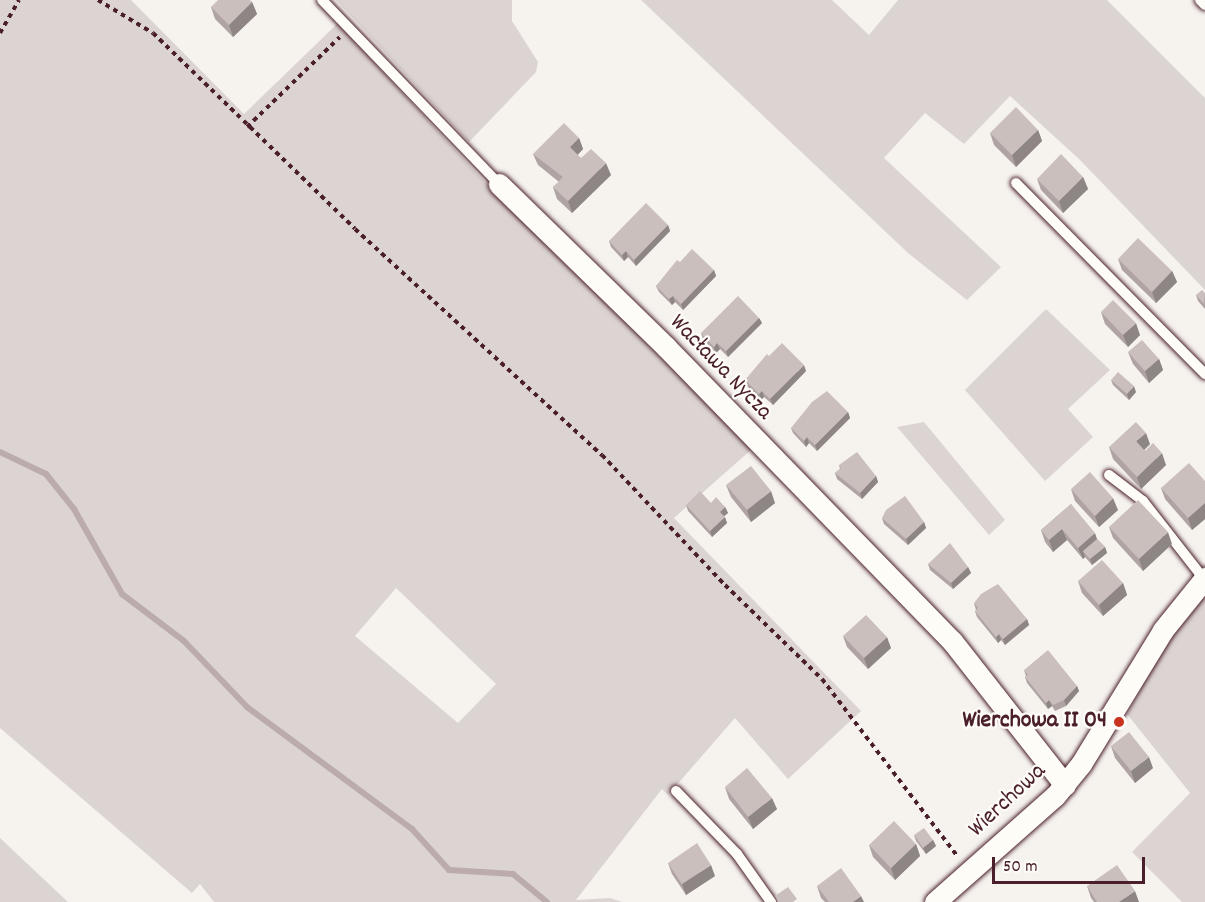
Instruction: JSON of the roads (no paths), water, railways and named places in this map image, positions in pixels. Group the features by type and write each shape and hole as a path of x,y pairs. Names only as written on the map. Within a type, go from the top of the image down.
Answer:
{"street":[{"name":"Wacława Nycza","path":"499,184 666,346 952,641 1065,785"},
{"name":"Wierchowa","path":"935,902 1065,785 1082,764 1163,630 1205,578"}],"lane":[{"name":"Wacława Nycza","path":"322,0 499,184"},
{"path":"1200,0 1205,5"},
{"path":"1016,183 1205,374"},
{"path":"1108,475 1143,501 1205,578"},
{"path":"676,790 737,854 771,902"}],"waterway":[{"path":"0,452 46,474 74,509 122,594 184,641 247,707 412,829 449,870 513,874 547,902"}],"place":[{"name":"Wierchowa II 04","path":"1119,722"}]}
